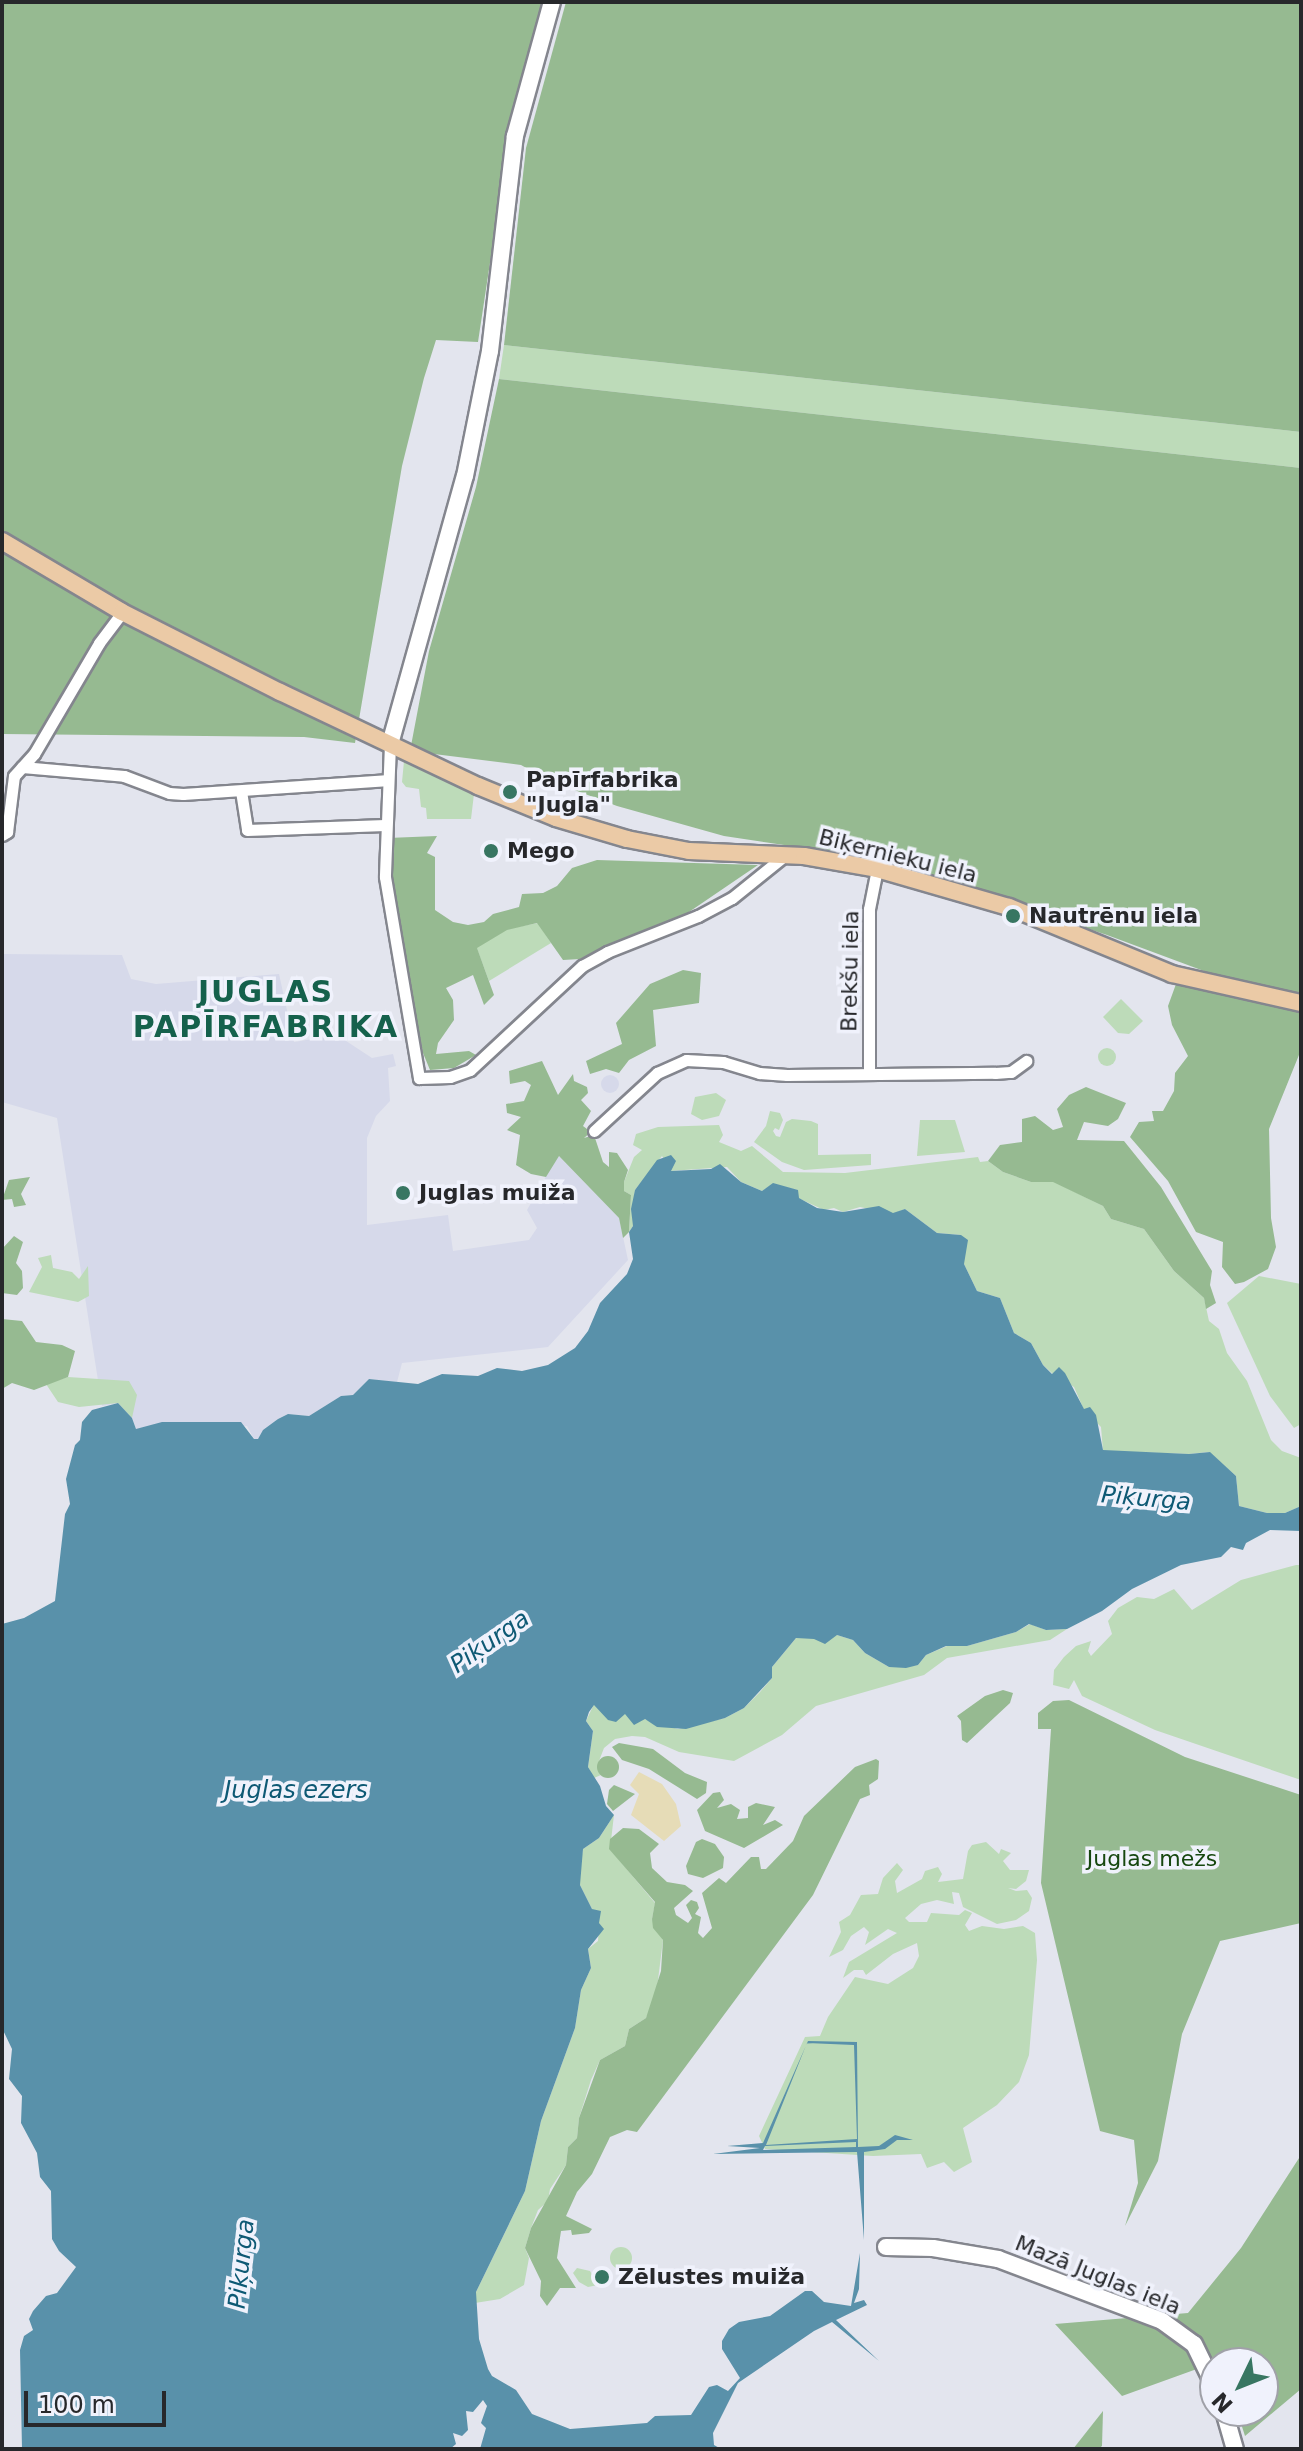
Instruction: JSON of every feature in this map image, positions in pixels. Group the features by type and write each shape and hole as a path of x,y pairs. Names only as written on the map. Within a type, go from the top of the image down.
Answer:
{"main road":[{"path":"390,744 465,476 490,351 515,136 552,2"},
{"name":"Biķernieku iela","path":"2,541 122,612 390,744 523,805 613,835 689,851 832,859 877,869 1009,907 1172,974 1301,1003"},
{"name":"Mazā Juglas iela","path":"886,2247 933,2248 998,2259 1162,2321 1194,2344 1199,2354"},
{"path":"1229,2427 1235,2449"}],"street":[{"path":"2,835 7,832 13,773 34,754 99,643 122,612"},
{"path":"390,744 385,825 388,905 419,1078 450,1077 470,1070 582,966 607,952 698,916 732,898 784,856"},
{"path":"13,773 124,776 169,793 386,780"},
{"path":"241,791 247,830 385,825"},
{"name":"Brekšu iela","path":"869,1074 869,908 877,869"},
{"path":"594,1131 657,1073 676,1061 706,1059 772,1075 1011,1072 1026,1061"}],"shaded area":[{"path":"2,954 122,955 131,979 156,984 279,974 294,1042 337,1035 372,1058 393,1054 396,1066 388,1068 390,1101 376,1116 367,1138 367,1225 448,1215 453,1251 529,1240 537,1228 527,1210 558,1155 619,1218 628,1260 548,1347 402,1363 397,1382 369,1379 353,1395 341,1396 309,1416 288,1414 278,1419 258,1439 254,1439 247,1426 136,1429 132,1418 118,1403 102,1406 57,1118 2,1102"},
{"path":"610,1075 619,1084 610,1093 601,1084"}],"green space":[{"path":"2,2 546,2 511,124 478,342 436,340 424,378 402,466 355,743 304,737 2,734"},
{"path":"566,2 1301,2 1301,432 504,345 526,148"},
{"path":"504,345 1301,432 1301,468 499,379"},
{"path":"499,379 1301,468 1301,999 1247,987 1107,935 879,859 724,836 617,806 548,780 521,765 410,751 429,651 476,487"},
{"path":"404,761 412,762 474,794 471,819 427,819 426,808 421,807 419,789 406,787 402,782"},
{"path":"437,836 427,853 435,857 435,910 453,922 468,925 484,922 493,914 519,907 522,894 543,893 557,886 572,868 597,860 758,865 686,914 580,959 563,960 537,923 507,930 477,948 494,995 484,1005 473,975 446,988 453,1000 454,1020 438,1043 436,1054 469,1051 476,1055 454,1068 430,1070 423,1053 391,888 388,838"},
{"path":"538,923 551,943 489,981 476,946 507,929"},
{"path":"683,970 701,973 699,1003 653,1010 656,1046 629,1060 619,1073 606,1069 590,1074 586,1061 622,1044 616,1023 650,984"},
{"path":"1176,984 1301,1011 1301,1050 1269,1129 1271,1218 1276,1247 1268,1269 1235,1284 1222,1267 1223,1242 1196,1232 1168,1181 1130,1137 1139,1122 1154,1121 1152,1111 1163,1111 1174,1091 1175,1073 1188,1056 1172,1025 1168,1006"},
{"path":"1121,999 1143,1021 1129,1034 1118,1033 1103,1017"},
{"path":"1103,1048 1111,1048 1116,1057 1114,1064 1103,1066 1098,1061 1098,1053"},
{"path":"542,1061 558,1095 573,1074 574,1081 587,1087 588,1093 581,1100 591,1111 583,1126 591,1132 584,1138 594,1135 603,1162 609,1167 609,1152 617,1153 628,1170 624,1191 631,1195 629,1232 623,1238 619,1218 559,1156 546,1177 531,1174 516,1165 520,1135 507,1130 521,1117 507,1113 506,1104 524,1101 531,1085 525,1081 510,1084 509,1071"},
{"path":"1086,1087 1126,1103 1118,1119 1108,1126 1084,1122 1077,1140 1124,1141 1161,1187 1212,1271 1210,1285 1216,1303 1206,1309 1204,1298 1174,1271 1144,1229 1111,1219 1103,1206 1053,1182 1031,1182 1003,1172 988,1161 1000,1145 1022,1142 1022,1119 1035,1116 1053,1130 1063,1127 1057,1109 1069,1095"},
{"path":"716,1093 726,1100 719,1116 702,1120 691,1114 695,1097"},
{"path":"770,1111 780,1113 783,1120 779,1130 775,1128 773,1131 776,1136 780,1137 786,1122 792,1119 811,1121 818,1124 818,1155 871,1154 871,1165 804,1170 782,1162 754,1142 766,1126"},
{"path":"920,1120 955,1120 965,1152 917,1156"},
{"path":"719,1125 723,1135 719,1142 741,1151 752,1146 783,1172 845,1173 978,1157 980,1162 988,1161 1003,1172 1031,1182 1053,1181 1103,1206 1111,1219 1144,1229 1174,1271 1204,1298 1209,1321 1219,1329 1227,1353 1247,1381 1271,1440 1282,1451 1301,1458 1301,1506 1285,1513 1267,1513 1239,1506 1236,1476 1209,1452 1103,1451 1101,1427 1084,1410 1074,1387 1043,1365 1031,1343 1014,1333 1000,1298 977,1291 964,1264 961,1235 937,1233 905,1209 893,1214 860,1207 843,1212 834,1208 824,1210 798,1198 797,1190 773,1184 762,1191 741,1182 727,1167 670,1171 662,1156 635,1190 633,1226 629,1232 631,1195 624,1191 624,1182 634,1157 642,1150 633,1145 636,1134 658,1127"},
{"path":"30,1177 21,1194 26,1205 14,1207 12,1199 2,1200 9,1180"},
{"path":"14,1236 23,1242 16,1263 22,1271 23,1288 17,1295 2,1293 2,1249"},
{"path":"51,1255 53,1268 72,1272 79,1279 88,1266 89,1296 78,1302 29,1292 42,1267 38,1258"},
{"path":"1259,1276 1301,1284 1301,1424 1294,1428 1270,1396 1227,1303"},
{"path":"2,1319 22,1321 36,1342 62,1345 75,1351 68,1377 34,1390 12,1383 2,1389"},
{"path":"68,1377 129,1381 137,1395 132,1418 118,1403 79,1407 58,1402 46,1384"},
{"path":"1301,1565 1301,1780 1155,1730 1082,1696 1074,1680 1069,1689 1053,1685 1054,1670 1064,1657 1076,1646 1091,1641 1088,1651 1091,1656 1112,1634 1108,1621 1118,1608 1137,1597 1154,1599 1174,1589 1192,1610 1241,1580"},
{"path":"1030,1624 1046,1630 1067,1629 1050,1640 947,1658 924,1675 816,1706 782,1735 734,1761 679,1752 645,1737 632,1736 615,1739 604,1748 599,1761 601,1775 594,1778 588,1767 593,1731 586,1721 594,1704 678,1729 725,1718 744,1708 760,1692 772,1678 772,1667 796,1638 837,1635 853,1640 865,1653 889,1667 918,1665 926,1655 947,1646 967,1646 1016,1632"},
{"path":"1003,1690 1013,1693 1010,1703 967,1743 962,1740 961,1721 957,1716 985,1696"},
{"name":"Juglas mežs","path":"1069,1700 1185,1757 1301,1795 1301,1923 1220,1941 1182,2034 1158,2161 1125,2226 1138,2183 1134,2140 1100,2131 1041,1883 1051,1729 1038,1729 1038,1713 1053,1701"},
{"path":"619,1743 653,1749 685,1773 707,1782 706,1793 697,1799 649,1769 622,1760 612,1747"},
{"path":"608,1756 616,1759 619,1767 616,1775 608,1778 600,1775 597,1767 600,1759"},
{"path":"876,1759 879,1761 878,1779 869,1785 870,1795 860,1799 813,1895 637,2132 627,2130 610,2137 566,2216 592,2229 589,2233 572,2235 571,2230 561,2231 557,2258 576,2288 560,2288 547,2306 540,2296 541,2281 525,2248 531,2228 566,2165 568,2147 577,2138 579,2118 600,2060 625,2046 629,2029 646,2018 661,1971 663,1940 653,1928 655,1902 609,1849 610,1839 623,1828 639,1829 659,1844 650,1853 652,1868 667,1882 685,1885 693,1891 674,1908 676,1915 688,1923 692,1918 686,1905 691,1900 697,1902 699,1908 695,1914 701,1917 698,1933 703,1938 712,1928 702,1893 719,1878 726,1883 751,1857 759,1857 761,1869 766,1869 793,1841 804,1816 855,1767"},
{"path":"614,1785 635,1794 613,1811 607,1804 609,1790"},
{"path":"720,1792 724,1800 717,1808 731,1804 740,1810 737,1819 748,1818 748,1807 756,1803 775,1807 763,1825 775,1820 783,1825 744,1848 705,1831 697,1810 713,1793"},
{"path":"614,1815 610,1849 655,1903 652,1919 663,1940 656,1996 646,2018 629,2029 625,2046 600,2060 579,2118 577,2138 568,2147 566,2165 550,2189 548,2201 538,2210 531,2228 525,2248 529,2258 524,2285 500,2299 475,2303 476,2292 525,2191 541,2121 575,2028 581,1990 591,1968 588,1949 598,1941 599,1923 580,1885 583,1849 599,1838"},
{"path":"702,1839 715,1844 724,1857 723,1868 703,1878 688,1874 686,1866 696,1842"},
{"path":"986,1842 999,1854 1001,1849 1011,1853 1003,1861 1010,1870 1029,1870 1026,1881 1016,1889 1008,1888 1016,1891 1027,1890 1032,1898 1029,1911 1016,1920 997,1924 963,1907 959,1893 952,1892 954,1904 937,1900 921,1904 905,1918 909,1922 927,1922 931,1913 959,1915 965,1910 972,1913 965,1925 969,1931 982,1926 1004,1929 1023,1926 1035,1933 1037,1960 1029,2055 1019,2082 997,2105 963,2128 972,2162 954,2172 944,2162 927,2168 921,2154 873,2156 765,2149 759,2136 805,2037 820,2036 828,2017 855,1977 888,1984 913,1968 919,1956 917,1943 893,1954 866,1975 863,1970 854,1970 843,1978 849,1962 897,1933 888,1929 865,1945 869,1932 864,1927 851,1936 843,1950 829,1957 841,1932 839,1922 850,1915 861,1895 878,1894 883,1878 897,1863 903,1870 895,1881 897,1893 922,1879 925,1871 938,1867 942,1874 938,1882 963,1879 968,1851 972,1845"},
{"path":"1301,2155 1301,2389 1279,2407 1279,2347 1199,2347 1199,2368 1122,2396 1055,2324 1188,2313 1241,2248"},
{"path":"621,2247 632,2258 621,2269 610,2258"},
{"path":"577,2268 590,2271 598,2285 588,2287 579,2282 573,2273"},
{"path":"1103,2411 1102,2446 1098,2449 1073,2449"},
{"path":"1242,2427 1256,2427 1245,2436"}],"sand":[{"path":"639,1772 662,1784 676,1804 681,1826 664,1841 631,1815 639,1794 630,1785"}],"water":[{"name":"Juglas ezers","path":"671,1155 676,1161 671,1171 711,1169 720,1164 741,1182 762,1191 773,1183 798,1190 799,1198 817,1208 843,1212 879,1206 893,1213 905,1209 937,1233 961,1235 968,1240 964,1264 977,1291 1000,1298 1014,1333 1031,1343 1043,1365 1052,1374 1059,1367 1065,1373 1084,1409 1090,1407 1096,1415 1103,1450 1210,1452 1236,1476 1239,1506 1267,1513 1285,1513 1301,1506 1301,1531 1270,1530 1246,1543 1243,1550 1231,1547 1221,1557 1181,1565 1132,1589 1102,1611 1067,1629 1046,1630 1029,1624 1016,1632 967,1646 946,1646 926,1655 918,1665 906,1668 889,1667 865,1653 853,1640 837,1635 825,1644 814,1639 796,1638 772,1667 772,1678 744,1708 725,1718 686,1729 657,1727 645,1719 634,1725 625,1714 616,1722 608,1720 594,1705 589,1712 586,1721 593,1731 588,1767 600,1786 606,1806 614,1815 599,1838 583,1849 580,1885 592,1909 601,1911 599,1923 604,1929 588,1949 591,1968 581,1990 575,2028 541,2121 525,2191 476,2292 479,2339 488,2369 492,2376 516,2390 532,2414 570,2429 647,2423 655,2416 691,2415 709,2387 717,2385 728,2391 740,2378 722,2349 722,2341 729,2329 739,2322 770,2316 805,2291 812,2291 824,2302 851,2306 860,2253 859,2289 854,2303 864,2300 867,2305 836,2320 879,2361 832,2322 814,2331 738,2383 713,2433 714,2445 721,2449 480,2449 486,2428 481,2423 487,2406 483,2400 473,2412 466,2411 468,2430 462,2436 453,2433 456,2444 450,2449 22,2449 20,2350 24,2336 33,2330 29,2319 46,2296 57,2293 76,2267 59,2251 52,2239 51,2191 40,2177 37,2153 21,2123 22,2096 9,2079 12,2049 2,2028 2,1624 24,1618 55,1601 65,1514 70,1504 66,1479 75,1445 80,1440 82,1422 92,1410 118,1403 132,1418 136,1429 162,1422 241,1422 254,1439 258,1439 263,1430 278,1419 288,1414 309,1416 341,1396 353,1395 369,1379 418,1384 442,1374 478,1376 497,1368 522,1371 548,1365 575,1348 588,1331 600,1303 627,1274 633,1259 629,1232 633,1226 631,1209 635,1190 657,1160"},
{"path":"857,2042 858,2147 879,2146 895,2135 913,2140 897,2140 885,2149 864,2152 864,2240 857,2152 713,2154 760,2148 727,2146 763,2143 806,2046 766,2145 857,2139 854,2045 807,2043","holes":["856,2142 856,2147 763,2150 765,2146"]}],"place":[{"name":"Papīrfabrika \"Jugla\"","path":"510,792"},
{"name":"Mego","path":"491,851"},
{"name":"Nautrēnu iela","path":"1013,916"},
{"name":"Juglas muiža","path":"403,1193"},
{"name":"Zēlustes muiža","path":"602,2277"}],"district":[{"name":"JUGLAS PAPĪRFABRIKA","path":"266,1009"}],"water label":[{"name":"Piķurga","path":"1146,1499"},
{"name":"Piķurga","path":"490,1642"},
{"name":"Piķurga","path":"242,2264"}]}
